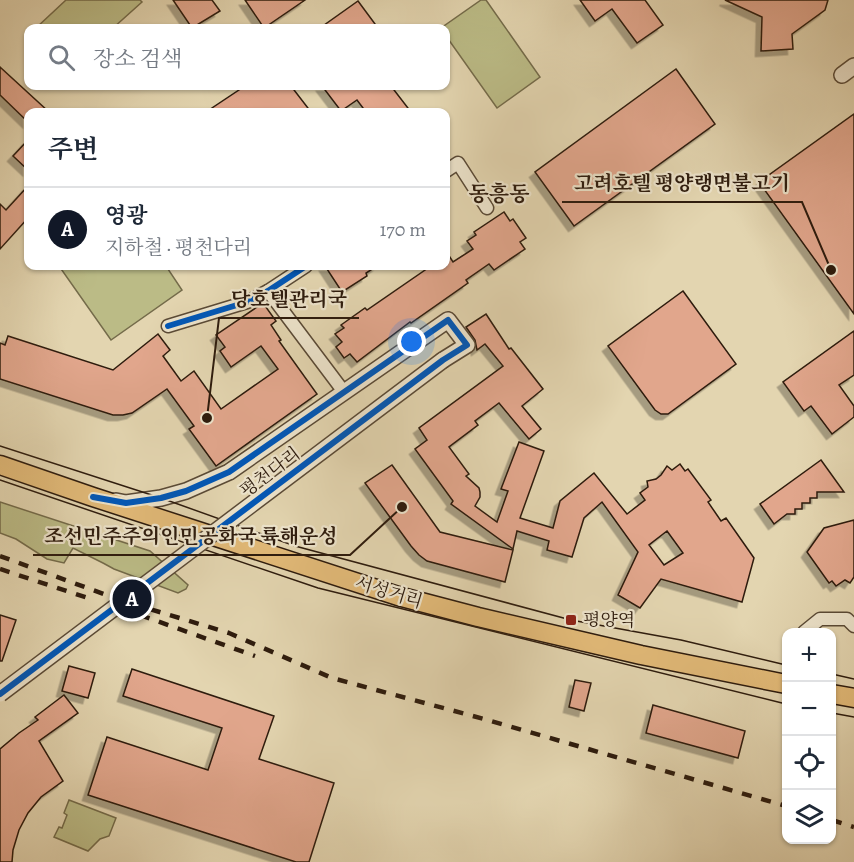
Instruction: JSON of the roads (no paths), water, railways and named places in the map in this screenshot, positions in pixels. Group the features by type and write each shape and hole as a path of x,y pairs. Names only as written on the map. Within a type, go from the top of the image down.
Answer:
{"main road":[{"name":"서성거리","path":"0,465 398,596 641,655 782,683"},
{"path":"836,695 854,698"}],"street":[{"path":"450,168 458,163 487,208"},
{"path":"168,326 246,302 300,270"},
{"path":"93,497 126,503 161,498 186,491 229,472 344,392 268,291"},
{"name":"평천다리","path":"0,694 443,360 467,345 448,321 344,392"},
{"path":"810,628 820,619 848,619 854,626"}],"tram line":[{"path":"0,446 161,498 295,546 571,620 681,640 782,664"},
{"path":"0,480 318,588 782,703"},
{"path":"836,675 854,679"},
{"path":"836,714 854,717"}],"railway":[{"path":"0,556 120,600 229,633 332,678 782,805"},
{"path":"0,569 91,599"},
{"path":"140,615 255,656"},
{"path":"836,821 854,827"}],"place":[{"name":"고려호텔 평양랭면불고기","path":"831,270"},
{"name":"당호텔관리국","path":"207,418"},
{"name":"조선민주주의인민공화국 륙해운성","path":"402,507"},
{"name":"영광","path":"132,599"},
{"name":"평양역","path":"571,620"}],"district":[{"name":"동흥동","path":"499,194"}]}
